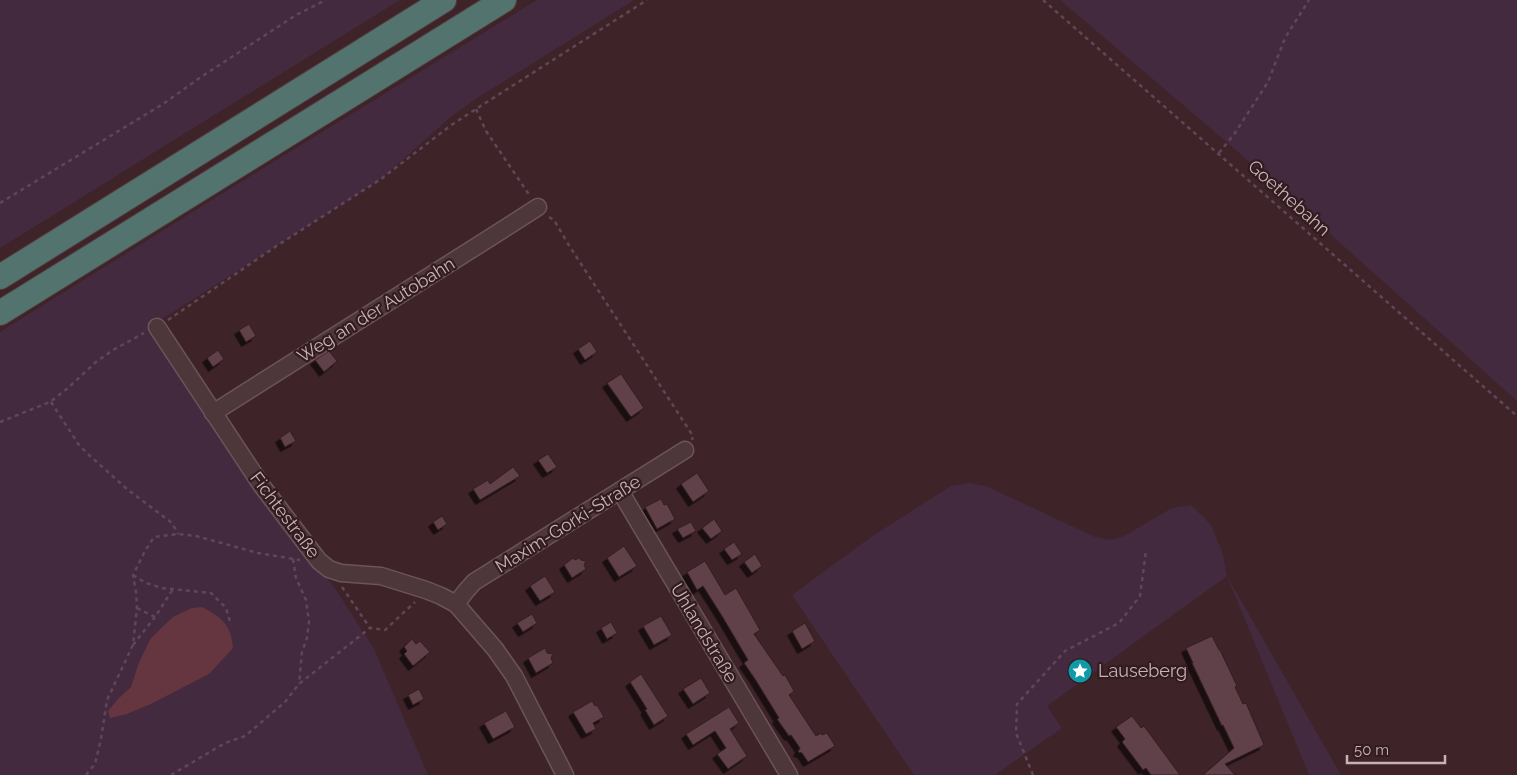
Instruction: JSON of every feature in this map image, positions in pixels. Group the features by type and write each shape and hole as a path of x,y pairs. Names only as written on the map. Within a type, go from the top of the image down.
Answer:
{"highway":[{"path":"0,277 444,0"},
{"path":"0,313 504,0"}],"street":[{"name":"Weg an der Autobahn","path":"213,413 538,207"},
{"name":"Fichtestraße","path":"158,327 262,486 318,561 330,569 341,573 381,576 426,590 456,604 495,649 514,676 565,775"},
{"name":"Maxim-Gorki-Straße","path":"456,604 474,582 685,450"},
{"name":"Uhlandstraße","path":"620,491 789,775"}],"path":[{"path":"0,203 163,104 201,77 296,16 326,0"},
{"path":"0,422 50,402 96,362 133,339 158,327 275,247 381,179 450,126 647,0"},
{"name":"Goethebahn","path":"1043,0 1517,416"},
{"path":"1218,153 1235,133 1268,82 1285,38 1309,0"},
{"path":"476,109 486,131 544,215 554,220 693,436 691,443 685,450"},
{"path":"50,402 79,445 127,489 172,523 178,534"},
{"path":"132,646 137,608 133,576 144,551 154,537 178,534 196,536 258,553 293,559 296,578 306,600 309,622 307,638 302,652 300,684"},
{"path":"1033,775 1016,733 1017,704 1065,651 1119,623 1140,596 1146,551"},
{"path":"330,569 370,628"},
{"path":"133,576 146,584 212,593 226,608 231,625"},
{"path":"86,775 95,764 107,700 132,646 155,617 173,589"},
{"path":"172,775 225,744 245,736 285,702 300,684 370,628 385,630 426,590"},
{"path":"137,608 155,617"}],"shaded area":[{"path":"0,0 400,0 0,248"},
{"path":"537,0 634,0 477,98 453,115 381,179 148,328 340,596 374,649 428,775 0,775 0,332","holes":["151,638 209,674 151,704 127,714 119,698 131,687 139,662"]},
{"path":"1060,0 1517,0 1517,401 1236,150"},
{"path":"970,483 986,486 1095,537 1110,540 1124,536 1172,508 1191,505 1211,525 1222,551 1227,576 1047,706 1062,728 995,775 914,775 792,595 871,537 951,486"},
{"path":"1227,576 1341,775 1309,775"},
{"path":"202,607 220,618 228,627 233,648 209,674 151,704 127,714 110,718 108,711 131,687 139,662 151,638 173,617 192,608"}],"building":[{"path":"249,324 256,336 246,342 239,330"},
{"path":"590,341 597,352 585,360 578,349"},
{"path":"218,350 224,359 213,367 207,358"},
{"path":"329,351 337,361 324,372 315,360"},
{"path":"621,374 644,408 631,417 607,383"},
{"path":"290,431 296,441 285,447 280,438"},
{"path":"548,454 557,467 547,473 538,460"},
{"path":"513,467 520,476 480,500 473,489 488,480 490,484"},
{"path":"697,473 709,491 693,502 681,484"},
{"path":"661,499 664,505 667,504 675,519 657,529 645,507"},
{"path":"442,516 447,524 438,530 433,522"},
{"path":"714,519 722,531 711,539 702,528"},
{"path":"691,522 696,531 683,538 677,529"},
{"path":"734,542 742,554 732,560 724,549"},
{"path":"624,546 637,566 619,577 607,558"},
{"path":"755,554 762,566 752,573 744,562"},
{"path":"573,558 586,561 584,565 586,569 572,578 564,565"},
{"path":"705,561 725,595 736,588 760,630 754,634 783,676 785,675 794,691 789,695 816,736 821,733 822,735 827,733 835,746 808,762 802,753 798,752 800,748 777,719 779,718 744,663 748,660 722,616 703,586 697,590 687,572"},
{"path":"545,576 555,592 540,601 530,586"},
{"path":"532,614 537,623 523,632 517,623"},
{"path":"661,616 672,635 654,645 643,626"},
{"path":"611,622 617,633 607,639 601,628"},
{"path":"805,623 815,641 802,649 792,631"},
{"path":"1212,636 1237,686 1235,687 1243,704 1246,703 1264,745 1225,764 1235,775 1203,775 1234,748 1186,648"},
{"path":"412,639 416,644 420,641 430,652 413,666 404,654 407,651 404,647"},
{"path":"545,648 547,653 553,654 551,658 553,663 536,673 528,658"},
{"path":"641,674 668,716 654,725 645,710 647,709 630,682"},
{"path":"701,678 710,693 693,704 683,689"},
{"path":"419,689 424,699 413,705 408,695"},
{"path":"592,701 595,706 597,705 604,717 593,723 596,729 586,734 573,712"},
{"path":"729,707 739,723 730,729 747,756 728,769 717,754 726,748 715,731 693,745 686,734"},
{"path":"506,711 515,727 493,739 484,723"},
{"path":"1132,716 1141,728 1144,726 1180,775 1151,775 1146,768 1143,770 1122,742 1125,739 1116,727"}],"place":[{"name":"Lauseberg","path":"1080,671"}]}
